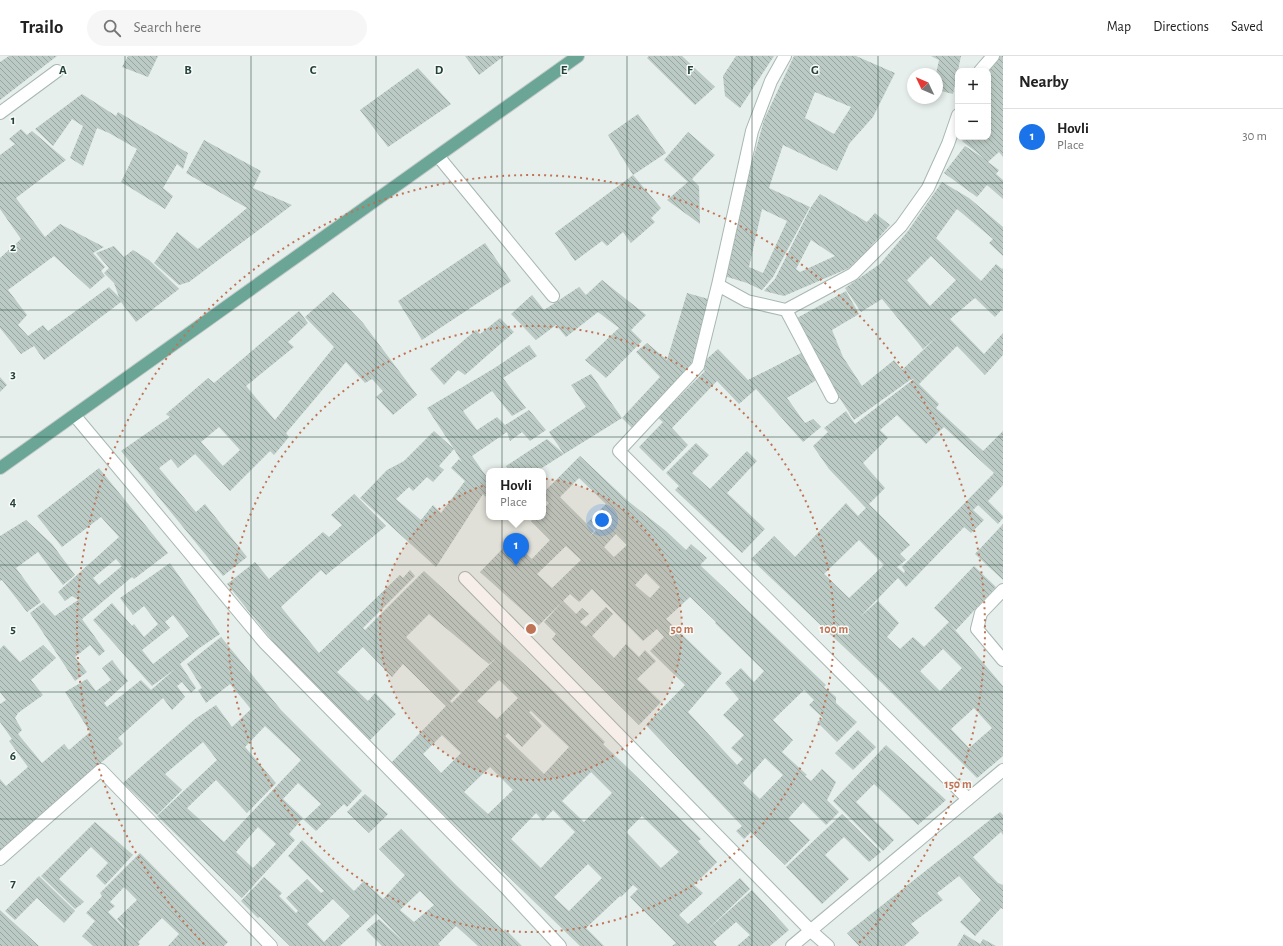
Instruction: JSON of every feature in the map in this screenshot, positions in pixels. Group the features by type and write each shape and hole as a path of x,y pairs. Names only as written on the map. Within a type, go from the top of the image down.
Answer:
{"main road":[{"path":"0,468 578,56"}],"street":[{"path":"785,56 771,81 752,131 718,285 698,366 618,451 968,799"},
{"path":"983,68 993,56"},
{"path":"0,113 58,71"},
{"path":"718,285 747,301 786,310 853,274 901,226 928,188 948,144 955,124"},
{"path":"438,156 553,296"},
{"path":"786,310 832,397"},
{"path":"75,416 264,642 505,887 560,946"},
{"path":"465,578 811,931 828,946"},
{"path":"1003,590 981,613 977,629 1003,660"},
{"path":"0,859 101,770 271,946"},
{"path":"792,946 1003,770"}],"building":[{"path":"9,56 57,56 0,100 0,62"},
{"path":"128,56 158,56 148,77 122,67"},
{"path":"465,56 504,56 479,75"},
{"path":"649,56 682,56 715,87 695,105 647,58"},
{"path":"736,56 774,56 740,108 725,96 723,76"},
{"path":"794,56 856,56 895,73 873,117 849,144 837,171 783,145 769,188 810,207 773,277 762,290 747,283 721,275 764,120","holes":["815,92 851,107 834,134 805,118","762,209 787,221 763,273 749,267"]},
{"path":"931,56 961,56 958,68 955,68 955,84 953,94 943,92 943,68 937,68 939,60"},
{"path":"1000,56 1003,56 1003,157 999,152 988,162 999,170 996,174 1003,180 1003,199 987,185 977,197 944,173 965,146 985,159 962,141 991,140 991,68 989,68"},
{"path":"418,68 451,104 388,147 360,110"},
{"path":"82,94 116,116 118,112 188,153 183,169 177,164 163,188 173,196 165,209 121,182 137,149 97,128 83,166 70,158 83,126 72,119 53,146 35,129"},
{"path":"638,114 666,153 633,175 608,135"},
{"path":"21,129 27,135 32,131 66,160 16,198 45,237 60,224 104,247 93,253 105,267 101,271 105,276 90,289 54,256 8,290 27,315 18,325 28,336 43,325 48,331 109,287 119,297 114,283 104,273 109,268 96,253 114,246 124,257 133,250 149,260 179,289 136,322 121,302 44,360 34,346 21,354 0,328 0,258 21,239 0,209 0,155 15,144 9,139"},
{"path":"688,132 715,155 692,179 699,186 700,224 667,200 688,182 664,160"},
{"path":"204,140 261,171 253,188 292,205 189,282 179,285 154,263 177,232 198,249 247,208 186,173"},
{"path":"633,175 661,208 651,218 655,222 631,243 623,232 607,246 602,241 575,261 555,233"},
{"path":"942,182 969,198 1003,227 1003,256 989,243 993,239 957,209 936,238 981,281 996,264 1002,269 1003,268 1003,308 995,317 975,298 950,319 984,354 1003,333 1003,355 985,375 957,346 919,384 939,404 936,408 983,451 1003,431 1003,485 988,501 1003,516 1003,518 998,524 978,505 973,510 984,520 971,533 964,527 906,587 898,578 860,617 878,601 899,623 887,637 900,649 913,637 924,647 949,622 934,608 974,566 996,587 956,630 950,624 1003,686 1003,756 977,778 884,685 751,559 774,536 795,557 846,503 858,516 866,508 829,469 813,446 828,432 824,428 846,411 855,424 914,379 910,380 854,420 820,368 797,318 846,291 859,314 832,330 843,357 862,386 894,360 902,370 939,335 923,349 882,299 861,312 845,288 880,264 908,231","holes":["931,256 956,280 930,306 907,280","897,415 926,444 944,427 994,473 902,567 905,571 904,573 897,567 906,560 900,554 910,545 869,504 885,488 863,463 888,438 880,430","859,540 884,565 849,598 824,574","943,649 962,668 940,691 920,671","974,708 992,728 969,748 951,729"]},
{"path":"820,194 867,222 875,213 890,225 872,246 849,268 784,296 764,291 775,279 811,207","holes":["811,240 835,256 800,272 796,269"]},
{"path":"485,243 511,281 422,340 398,301"},
{"path":"602,280 646,315 631,330 642,341 606,378 585,360 619,328 598,312 566,337 556,325 536,340 511,314 532,295 544,310 579,287 586,295"},
{"path":"333,292 363,323 417,395 393,415 376,397 383,391 372,379 365,383 346,362 286,433 289,437 274,455 270,451 230,491 195,454 178,468 171,459 159,468 196,512 205,504 247,557 223,576 121,451 170,417 166,414 208,378 214,383 299,311 308,323 288,342 294,347 246,386 275,420 334,347 305,317","holes":["219,427 240,450 223,466 201,442"]},
{"path":"687,293 712,300 690,367 633,429 622,418 660,377 636,352 647,343 667,360"},
{"path":"500,318 514,332 465,375 458,370 444,385 430,369 476,330 480,334"},
{"path":"529,345 537,356 503,378 526,408 512,416 492,391 463,411 477,430 497,417 505,425 529,410 546,430 530,441 522,432 510,441 507,432 472,456 486,476 486,497 483,494 436,567 360,498 387,470 404,461 434,431 454,449 427,408 493,369","holes":["454,449 462,462 459,459 451,468 465,481 441,513 433,505 421,520 396,499 409,487 413,491 427,477 433,482 444,470 439,466"]},
{"path":"718,349 748,380 805,351 818,379 787,398 805,423 813,419 821,427 803,442 756,389 739,404 717,381 672,428 688,445 663,471 639,447 663,422 658,418 705,371 700,365"},
{"path":"591,374 622,418 564,454 549,432 586,407 571,385"},
{"path":"0,377 7,385 0,392"},
{"path":"547,439 564,454 542,468 508,468 506,466"},
{"path":"696,443 709,455 692,473 710,489 747,451 757,461 727,493 765,529 742,553 675,490 679,486 666,473"},
{"path":"580,456 628,501 666,531 686,550 691,544 707,558 700,565 826,685 824,687 836,697 836,703 857,722 837,742 817,722 823,718 809,705 814,700 804,690 773,720 793,740 782,752 807,775 805,776 811,781 822,769 836,782 827,800 839,812 826,825 803,802 788,819 810,840 785,865 751,832 744,839 736,831 742,826 646,725 685,685 650,651 664,637 657,629 643,641 592,589 579,602 570,594 539,625 480,572 511,540 532,559 550,540 531,521 546,520 546,506 549,503 546,500 546,490","holes":["579,478 606,504 587,523 596,531 590,536 594,531 560,497","616,534 627,545 614,557 604,547","566,546 581,560 552,588 537,574","646,573 660,587 650,598 635,585","690,597 764,671 754,682 741,668 725,683 739,699 723,715 744,735 731,748 743,759 737,765 688,712 722,673 666,619","765,758 783,775 760,799 743,783"]},
{"path":"99,468 168,553 134,579 132,577 82,619 105,651 99,656 90,645 75,657 87,672 75,681 30,613 43,603 55,616 78,600 72,596 65,601 58,592 119,537 101,517 62,547 37,516","holes":["116,559 122,566 99,585 93,578"]},
{"path":"354,494 386,526 326,575 321,570 281,607 319,653 400,575 403,578 410,570 415,576 363,628 365,630 424,571 551,689 605,742 603,744 701,839 698,841 717,862 694,885 703,893 679,915 688,924 740,878 750,889 706,931 752,890 789,930 770,946 737,946 750,935 736,922 713,942 717,946 672,946 676,943 630,897 638,889 633,885 586,928 604,946 580,946 391,763 446,706 403,664 392,677 363,647 337,672 368,701 375,693 396,714 370,740 310,682 279,649 227,584 255,562 269,579 323,532 329,537 342,525 331,515","holes":["429,614 489,664 497,657 452,703 450,701 460,691 406,637","499,680 518,698 497,719 477,701","531,711 569,747 544,774 505,736 508,733 522,747 542,726 529,712","442,735 461,753 441,773 423,754","490,767 513,790 488,814 464,792","591,772 612,793 584,822 562,801","553,810 575,832 541,868 511,839 536,813 543,821","642,816 679,852 661,868 626,832","588,864 602,878 569,911 554,897"]},
{"path":"26,520 52,544 75,575 63,585 38,552 16,568 41,602 27,612 2,580 0,581 0,536"},
{"path":"1003,524 1003,580 975,554"},
{"path":"170,563 220,634 180,664 196,688 191,693 182,682 177,686 185,697 172,710 163,698 118,738 123,744 89,773 0,856 0,779 6,786 28,767 9,741 12,739 0,722 0,704 6,700 0,692 0,649 4,645 20,662 43,645 56,658 31,680 43,695 18,713 15,718 22,730 18,734 42,763 64,744 69,750 90,732 65,692 87,679 96,691 111,680 102,668 112,660 128,681 104,703 107,707 141,680 151,690 175,669 152,686 93,620 112,603 132,626 134,624 144,637 158,624 144,606 133,615 120,598","holes":["173,615 189,636 153,664 142,650 170,628 165,622"]},
{"path":"563,601 576,614 582,608 589,614 580,622 586,627 606,607 613,614 592,636 614,658 626,644 639,657 645,650 656,661 637,679 661,702 639,725 552,639 556,634 544,622"},
{"path":"221,637 281,710 362,791 347,807 344,804 316,831 304,820 321,804 298,783 283,799 303,818 289,834 295,840 242,898 157,816 217,760 203,742 165,774 182,790 157,815 123,783 195,719 216,705 232,727 251,709 230,684 206,703 198,690 202,688 187,664","holes":["265,726 301,760 224,842 187,808 216,780 247,813 276,783 245,747","258,827 276,844 253,868 236,852"]},
{"path":"858,730 876,747 853,770 835,753"},
{"path":"886,745 946,800 918,825 874,784 856,802 894,840 883,851 833,801"},
{"path":"365,794 388,814 369,833 347,812"},
{"path":"1000,812 1003,815 1003,835 1001,832 973,857 998,883 1003,885 1003,909 1001,908 975,936 960,922 981,900 959,876 937,893 943,900 911,924 919,933 904,946 859,946 847,933"},
{"path":"842,814 881,852 869,862 844,837 825,855 849,879 822,904 786,867"},
{"path":"95,822 133,855 105,885 96,876 108,863 91,847 59,879 84,902 75,909 41,876"},
{"path":"401,829 456,885 504,931 505,929 522,946 478,946 456,926 438,944 440,946 382,946 366,930 379,919 405,943 376,913 340,946 290,946 241,901 264,877 282,893 279,896 296,913 298,911 286,898 307,879 321,893 324,891 288,856 302,840 354,891 364,881 383,899 405,875 379,849","holes":["420,891 434,905 414,922 400,910","333,899 350,916 324,942 307,924"]},
{"path":"140,853 228,942 224,946 168,946 179,934 162,918 138,942 140,944 138,946 93,946 82,936 95,921 86,913 102,896 100,893","holes":["124,887 137,900 117,919 133,937 108,912 115,906 110,902"]},
{"path":"39,876 75,911 64,923 37,898 15,920 5,911"},
{"path":"0,910 39,946 0,946"},
{"path":"964,934 980,944 983,939 996,946 957,946"}],"place":[{"name":"Hovli","path":"516,566"}]}
